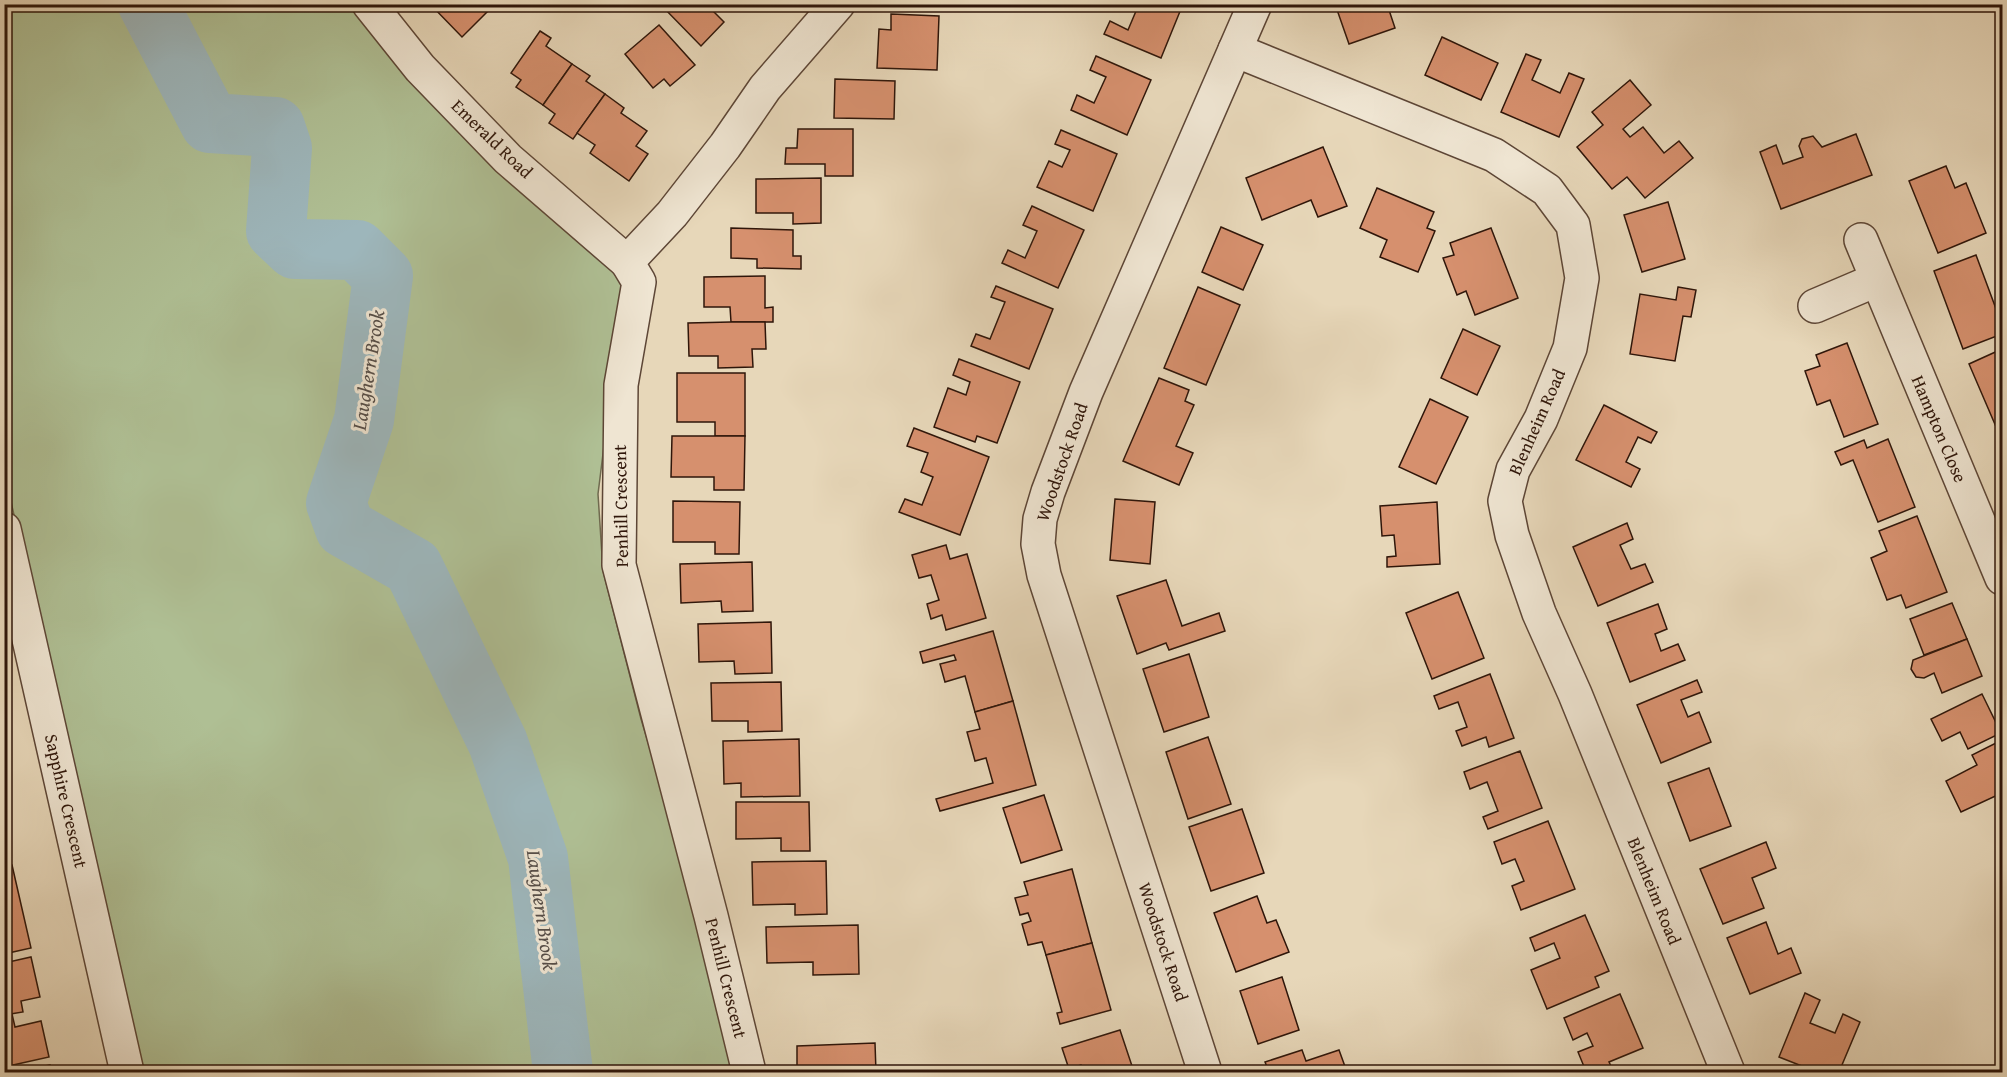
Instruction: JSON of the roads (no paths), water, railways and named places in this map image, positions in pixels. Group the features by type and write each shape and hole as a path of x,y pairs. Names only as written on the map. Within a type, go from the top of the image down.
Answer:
{"street":[{"name":"Emerald Road","path":"369,4 420,68 508,159 627,262"},
{"path":"627,262 672,214 725,146 765,88 838,4"},
{"name":"Woodstock Road","path":"1205,1072 1044,575 1038,544 1040,519 1048,492 1086,392 1255,4"},
{"name":"Blenheim Road","path":"1235,50 1494,155 1547,190 1573,225 1582,278 1570,348 1541,419 1513,470 1505,501 1507,512 1512,535 1539,613 1575,694 1728,1072"},
{"name":"Hampton Close","path":"1861,240 2002,578"},
{"name":"Penhill Crescent","path":"627,262 639,282 621,385 619,565 711,916 749,1072"},
{"path":"1815,306 1876,280"},
{"name":"Sapphire Crescent","path":"4,529 127,1072"}],"waterway":[{"name":"Laughern Brook","path":"148,4 210,123 275,127 282,148 276,231 295,249 357,250 383,276 364,420 336,503 345,528 413,567 498,743 538,858 563,1072"}]}
